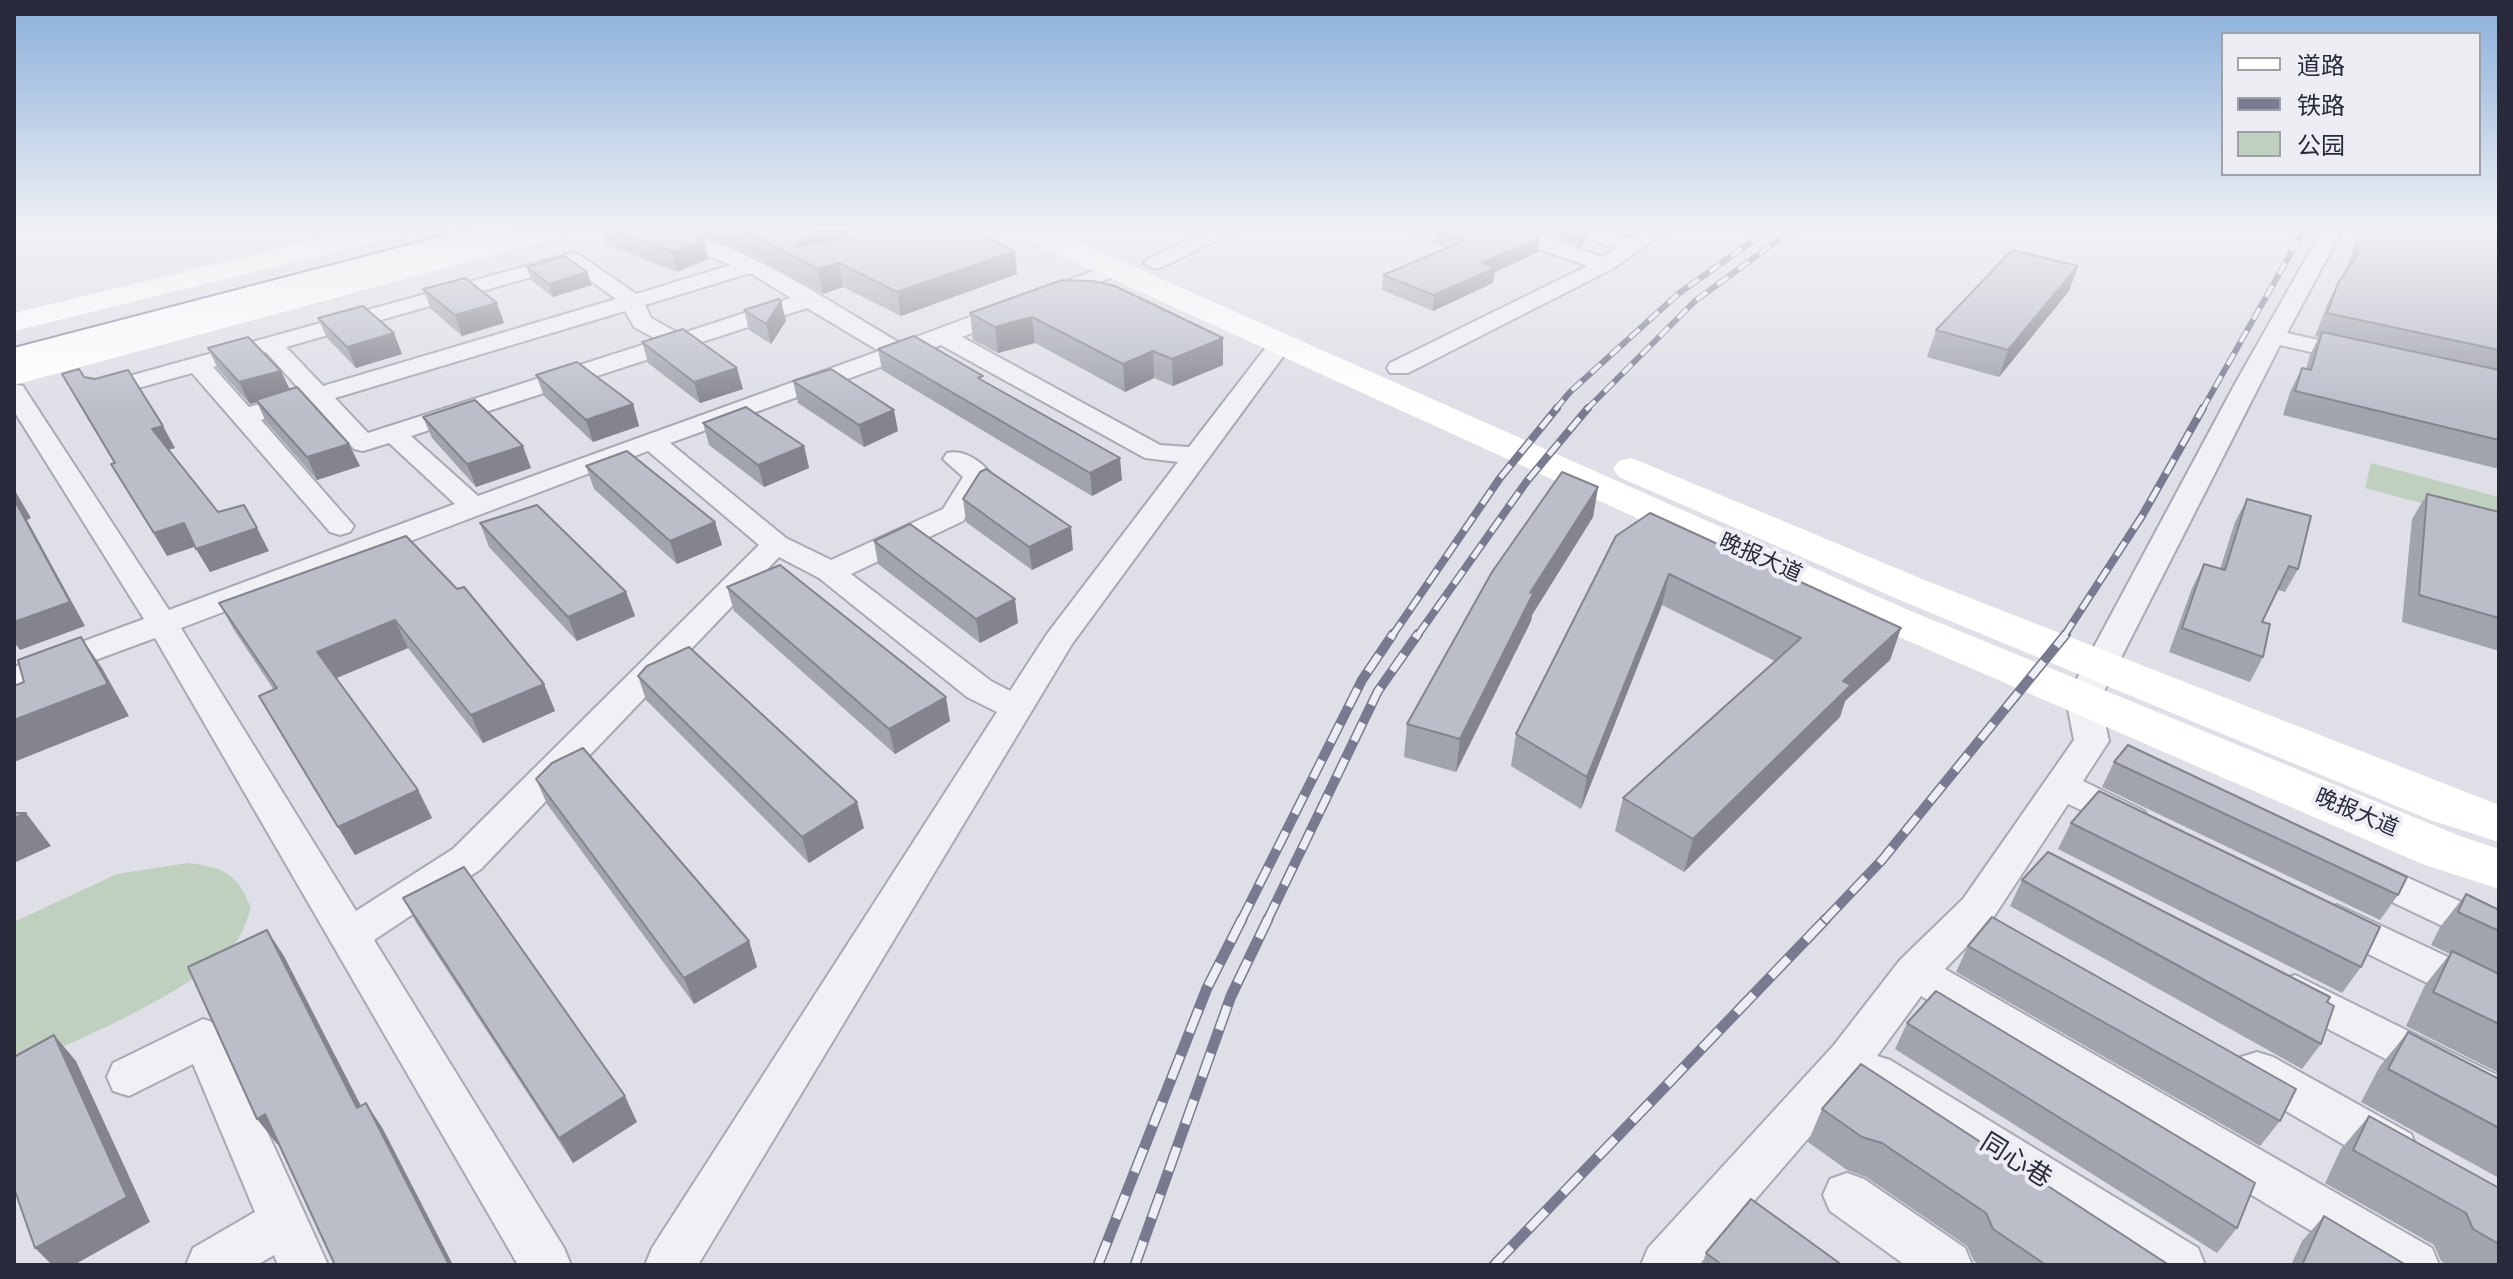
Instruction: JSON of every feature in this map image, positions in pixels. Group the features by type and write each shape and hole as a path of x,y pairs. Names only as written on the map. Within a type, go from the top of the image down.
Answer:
{"main road":[{"path":"14,322 146,290"},
{"path":"14,336 196,290"},
{"path":"14,346 232,290"},
{"path":"14,358 273,290"},
{"path":"14,366 306,290"},
{"path":"14,375 332,290"},
{"name":"晚报大道","path":"1181,290 1281,343 1891,618 2093,682 2499,824"},
{"name":"晚报大道","path":"1197,290 1399,368 1917,592 2093,682 2441,850 2499,869"}],"street":[{"path":"106,390 464,290"},
{"path":"616,290 632,301 642,322 678,342"},
{"path":"244,417 671,290"},
{"path":"791,290 898,352"},
{"path":"14,679 651,441 1071,290"},
{"path":"1399,368 1556,290"},
{"path":"1666,1265 1850,1058 1915,972 2033,856 2062,786 2106,748 2093,682 2299,290"},
{"path":"271,344 363,443 808,300"},
{"path":"943,336 1154,452 1196,456"},
{"path":"2273,337 2379,360"},
{"path":"670,1265 1058,641 1281,343"},
{"path":"197,364 340,526"},
{"path":"14,391 162,623 546,1265"},
{"path":"393,433 475,508"},
{"path":"651,441 776,544 830,572 979,689 1017,708"},
{"path":"830,572 953,515 978,475 956,459"},
{"path":"349,936 467,859 776,544"},
{"path":"2062,786 2160,834"},
{"path":"2331,856 2499,937"},
{"path":"2301,904 2499,1001"},
{"path":"1977,910 2018,934"},
{"path":"1915,972 2414,1265"},
{"path":"2259,973 2499,1098"},
{"path":"129,1077 203,1037 293,1244 211,1265"},
{"path":"2224,1052 2430,1170"},
{"name":"同心巷","path":"1850,1058 2180,1265"},
{"path":"1847,1195 1947,1265"}],"green space":[{"path":"2371,463 2499,497 2498,524 2365,488"},
{"path":"188,863 220,870 241,887 251,908 236,942 217,961 163,997 14,1070 14,922 117,874"}],"building":[{"path":"424,290 480,290 497,303 455,315"},
{"path":"1035,290 1123,290 1223,338 1172,359 1153,351 1123,364 1032,317 995,327 970,313"},
{"path":"1420,290 1446,290 1434,295"},
{"path":"1974,290 2058,290 2008,350 1936,330"},
{"path":"2336,290 2499,290 2499,350 2327,313"},
{"path":"779,299 781,301 766,324 744,310"},
{"path":"363,306 394,333 347,347 318,318"},
{"path":"683,329 737,368 694,382 642,342"},
{"path":"2322,332 2499,370 2499,440 2295,391 2302,368 2311,370"},
{"path":"914,336 983,376 978,378 1120,458 1090,473 878,349"},
{"path":"248,337 281,371 239,382 208,348"},
{"path":"577,362 633,404 586,420 536,375"},
{"path":"79,369 84,377 95,379 128,370 163,426 152,429 218,512 244,505 257,528 196,549 184,523 154,533 111,464 115,463 62,374"},
{"path":"831,369 894,410 859,425 793,381"},
{"path":"297,387 349,444 307,457 256,400"},
{"path":"475,400 523,446 467,464 423,417"},
{"path":"746,407 804,446 758,465 703,423"},
{"path":"627,451 715,522 670,541 586,466"},
{"path":"986,469 1071,527 1029,547 963,499 980,472"},
{"path":"1562,472 1598,487 1530,593 1535,590 1460,739 1407,724 1492,572"},
{"path":"2427,494 2499,512 2499,618 2419,595"},
{"path":"14,499 70,602 14,622"},
{"path":"2247,499 2311,516 2298,569 2289,566 2262,622 2270,624 2263,657 2182,628 2204,564 2225,570"},
{"path":"537,505 626,592 568,617 480,523"},
{"path":"1650,513 1901,628 1843,681 1851,685 1693,839 1623,798 1801,638 1669,574 1587,777 1516,734 1616,536"},
{"path":"910,524 1015,599 976,619 874,541"},
{"path":"406,536 457,589 464,587 544,684 471,715 395,620 317,652 418,790 338,827 259,696 277,688 219,603"},
{"path":"780,565 946,697 889,729 727,587"},
{"path":"81,637 108,684 14,720 14,686 24,682 18,660"},
{"path":"689,647 857,802 802,837 638,676 647,666"},
{"path":"2128,745 2407,877 2398,895 2114,762"},
{"path":"583,748 749,941 684,978 536,779 552,763"},
{"path":"2099,791 2380,927 2361,967 2071,823"},
{"path":"2048,852 2330,997 2327,1002 2334,1006 2321,1044 2022,880"},
{"path":"464,867 625,1096 559,1138 403,898"},
{"path":"2466,894 2499,910 2499,931 2458,912"},
{"path":"1992,917 2296,1089 2280,1121 1968,946"},
{"path":"267,930 357,1108 366,1103 449,1265 335,1265 265,1114 257,1119 188,967"},
{"path":"2452,951 2499,974 2499,1024 2433,992"},
{"path":"1936,991 2255,1183 2237,1228 1907,1023"},
{"path":"2408,1032 2499,1079 2499,1128 2388,1069"},
{"path":"54,1035 127,1197 35,1248 14,1188 14,1057"},
{"path":"1861,1064 2169,1265 2046,1265 1993,1229 1986,1213 1882,1143 1862,1137 1822,1109"},
{"path":"2369,1116 2499,1188 2499,1244 2473,1229 2466,1213 2353,1150"},
{"path":"1751,1199 1842,1265 1722,1265 1706,1253"},
{"path":"2324,1216 2406,1265 2302,1265"}],"railway":[{"path":"1555,410 1570,392 1684,290"},
{"path":"1588,408 1695,301 1710,290"},
{"path":"2202,410 2270,290"},
{"path":"1392,636 1500,478 1557,408"},
{"path":"1417,636 1527,481 1588,408"},
{"path":"2064,636 2142,516 2203,408"},
{"path":"1241,921 1362,680 1393,634"},
{"path":"1267,921 1378,691 1418,634"},
{"path":"1824,921 1882,860 2066,634"},
{"path":"1098,1265 1207,988 1242,919"},
{"path":"1135,1265 1231,996 1268,919"},
{"path":"1494,1265 1826,919"}]}
